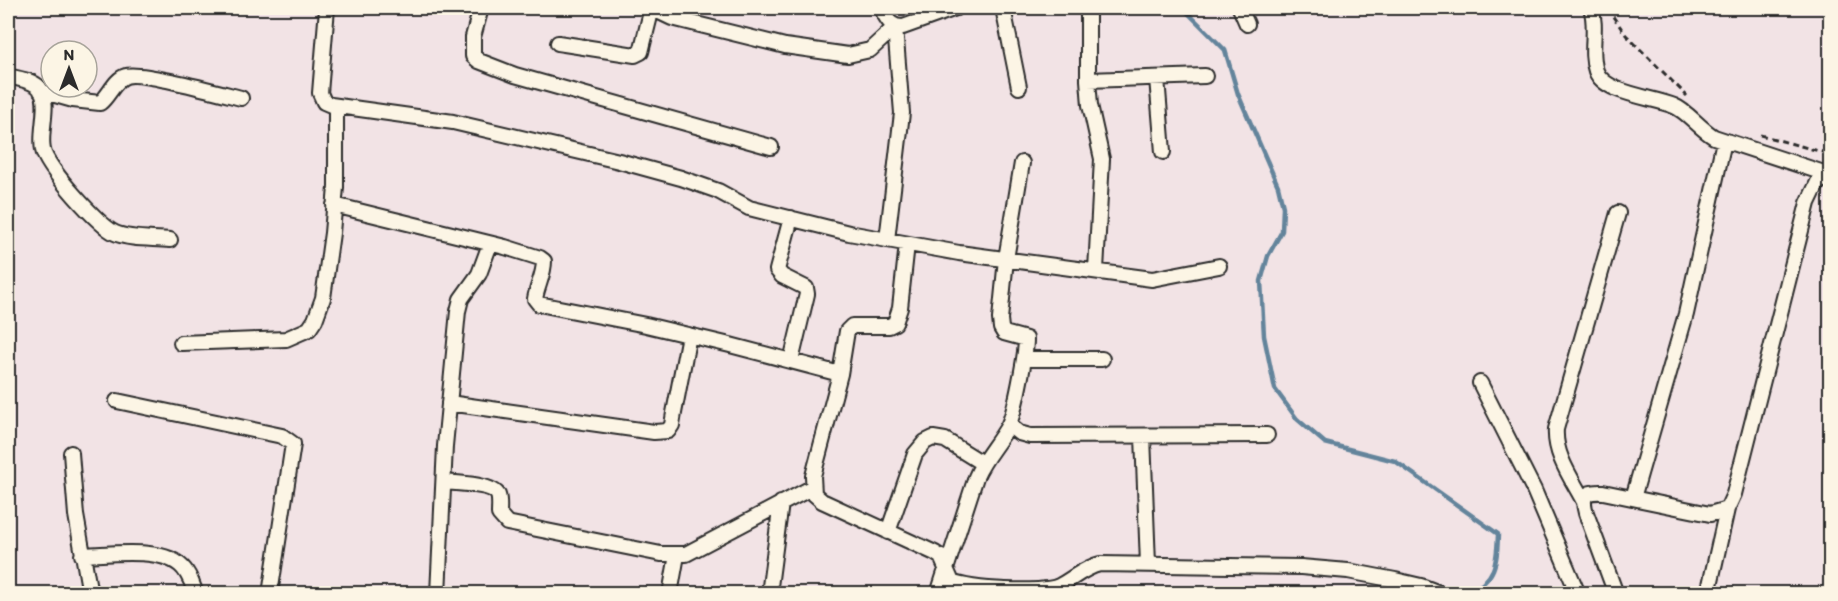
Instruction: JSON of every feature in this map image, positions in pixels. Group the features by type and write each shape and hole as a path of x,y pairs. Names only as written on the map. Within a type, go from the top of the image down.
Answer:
{"street":[{"path":"327,8 320,93 324,102 336,106 453,122 619,161 718,191 741,205 849,233 907,244 1152,279 1219,266"},
{"path":"481,8 472,48 473,56 479,61 515,75 771,147"},
{"path":"558,43 635,55 641,52 654,8 672,18 785,46 848,55 870,50 895,27"},
{"path":"881,8 889,23 895,27 903,27 956,8"},
{"path":"1002,8 1019,87"},
{"path":"1088,8 1090,105 1102,159 1096,270"},
{"path":"1240,8 1247,24"},
{"path":"1591,8 1595,26 1594,64 1603,81 1624,91 1674,106 1706,132 1724,141 1830,176"},
{"path":"887,240 902,113 895,27"},
{"path":"69,99 100,103 126,75 146,77 241,98"},
{"path":"8,76 33,83 39,89"},
{"path":"1088,80 1205,76"},
{"path":"1157,78 1163,152"},
{"path":"43,99 43,152 49,164 72,193 115,233 171,240"},
{"path":"181,343 286,339 309,329 315,320 323,298 334,205 336,106"},
{"path":"1633,498 1686,314 1724,141"},
{"path":"938,594 982,463 1009,425 1024,359 1026,339 1007,334 1001,328 1000,319 1006,259 1022,163"},
{"path":"1708,594 1727,509 1734,494 1808,203 1818,182 1830,176"},
{"path":"334,205 527,253 544,261 544,270 535,299 539,304 689,335 840,374"},
{"path":"1616,594 1583,501 1560,455 1555,438 1618,213"},
{"path":"791,218 777,270 782,276 806,288 807,294 791,361"},
{"path":"438,594 449,403 461,299 479,274 490,244"},
{"path":"907,244 898,316 895,323 889,326 852,326 847,331 840,374 813,476 814,494 822,501 942,557 952,582 958,585 1034,590 1058,587 1084,569 1100,564 1148,564 1301,567 1348,571 1421,586 1442,594"},
{"path":"449,403 654,432 668,430 672,425 689,335"},
{"path":"1024,359 1102,359"},
{"path":"1480,382 1534,490 1578,594"},
{"path":"117,401 282,435 293,444 270,594"},
{"path":"1009,425 1019,433 1030,436 1267,435"},
{"path":"1143,436 1148,564"},
{"path":"888,532 915,454 925,441 933,438 945,440 982,463"},
{"path":"71,453 76,516 90,594"},
{"path":"444,482 475,485 494,490 499,496 499,514 507,523 661,554 677,555 686,554 813,487"},
{"path":"1583,501 1585,496 1593,492 1710,514 1727,509"},
{"path":"769,594 781,504"},
{"path":"82,555 147,554 172,560 182,566 196,594"},
{"path":"670,594 677,555"}],"path":[{"path":"1608,8 1626,35 1688,97"},
{"path":"1755,134 1830,154"}],"waterway":[{"path":"1183,8 1225,50 1238,94 1278,186 1283,207 1282,231 1268,256 1261,281 1264,336 1275,389 1297,419 1325,443 1395,461 1498,534 1493,570 1484,583 1467,594"}]}
